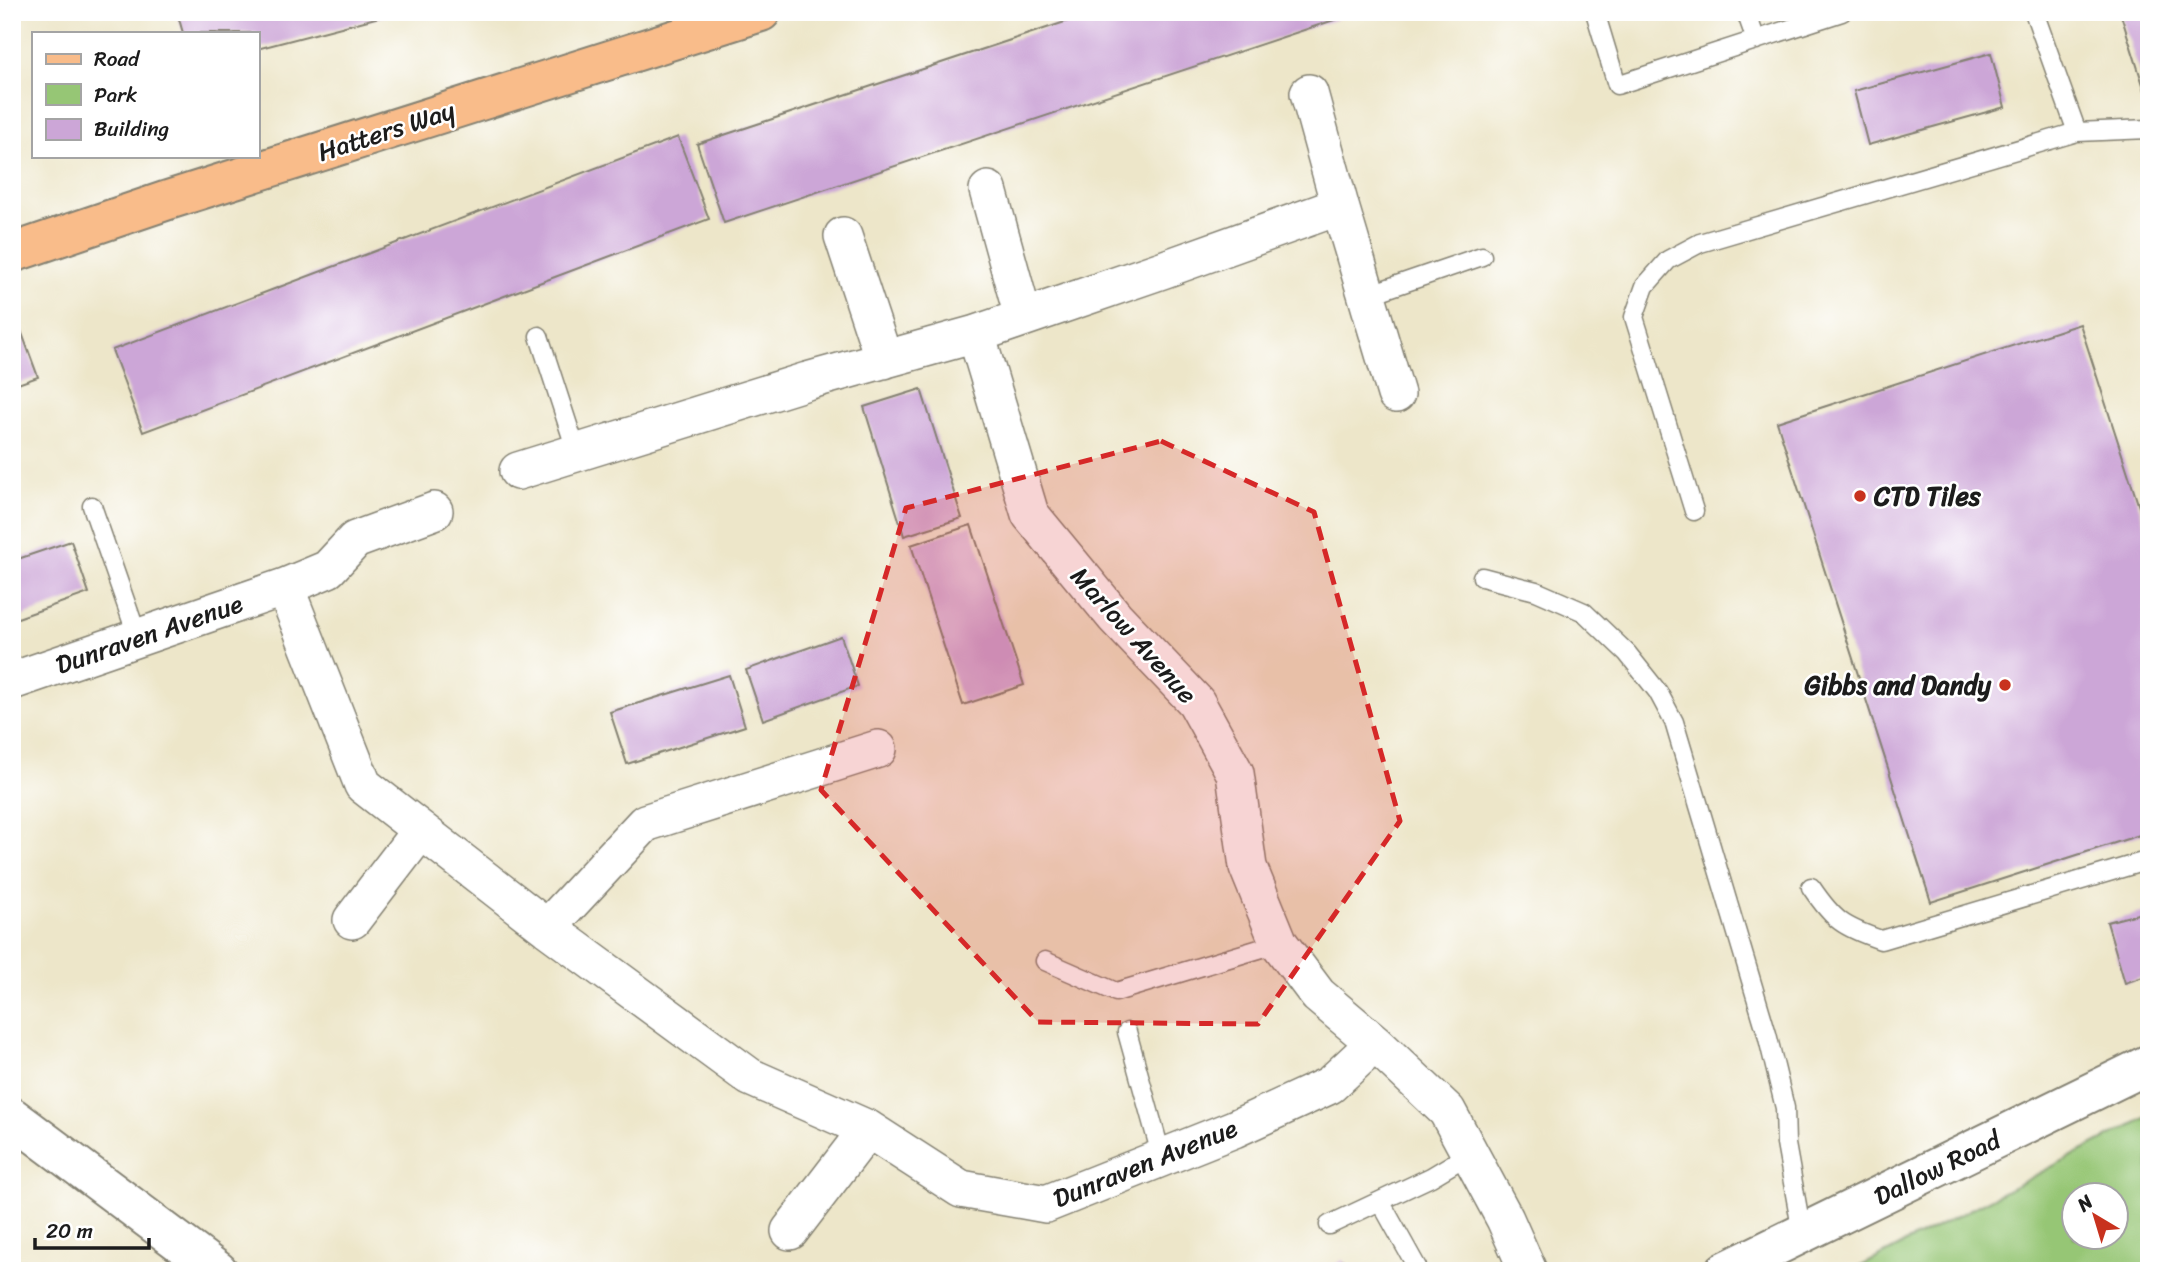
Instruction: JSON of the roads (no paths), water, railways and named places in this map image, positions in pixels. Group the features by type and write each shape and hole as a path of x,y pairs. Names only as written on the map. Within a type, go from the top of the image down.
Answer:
{"main road":[{"name":"Hatters Way","path":"12,253 165,201 761,12"}],"street":[{"path":"1309,93 1396,394"},
{"path":"988,190 1023,317"},
{"path":"518,471 807,381 976,334 1340,206"},
{"path":"843,236 884,360"},
{"name":"Marlow Avenue","path":"976,334 1030,514 1115,617 1196,702 1235,773 1248,867 1279,943 1318,995 1376,1043 1447,1111 1505,1219 1528,1271"},
{"name":"Dunraven Avenue","path":"12,681 285,587 328,569 355,540 434,511"},
{"name":"Dunraven Avenue","path":"285,587 363,785 547,928 750,1077 867,1129 961,1189 1046,1204 1162,1158 1330,1085 1376,1043"},
{"path":"547,928 645,823 878,749"},
{"path":"352,920 421,830"},
{"name":"Dallow Road","path":"1725,1271 2149,1064"},
{"path":"12,1117 218,1271"},
{"path":"790,1231 867,1129"}],"lane":[{"path":"1595,12 1617,85 1842,12"},
{"path":"1746,12 1756,40"},
{"path":"2034,12 2077,132"},
{"path":"1694,511 1634,317 1645,286 1668,260 1700,243 2077,132 2149,129"},
{"path":"1368,295 1482,256"},
{"path":"539,336 577,453"},
{"path":"92,506 138,638"},
{"path":"1482,577 1536,591 1584,612 1627,653 1658,692 1674,722 1770,1047 1785,1108 1786,1144 1802,1233"},
{"path":"1811,887 1827,911 1850,930 1881,940 2149,860"},
{"path":"1045,961 1116,992 1279,943"},
{"path":"1127,1032 1162,1158"},
{"path":"1329,1225 1431,1177 1471,1153"},
{"path":"1380,1201 1419,1271"}],"place":[{"name":"CTD Tiles","path":"1860,496"},
{"name":"Gibbs and Dandy","path":"2005,685"}]}
